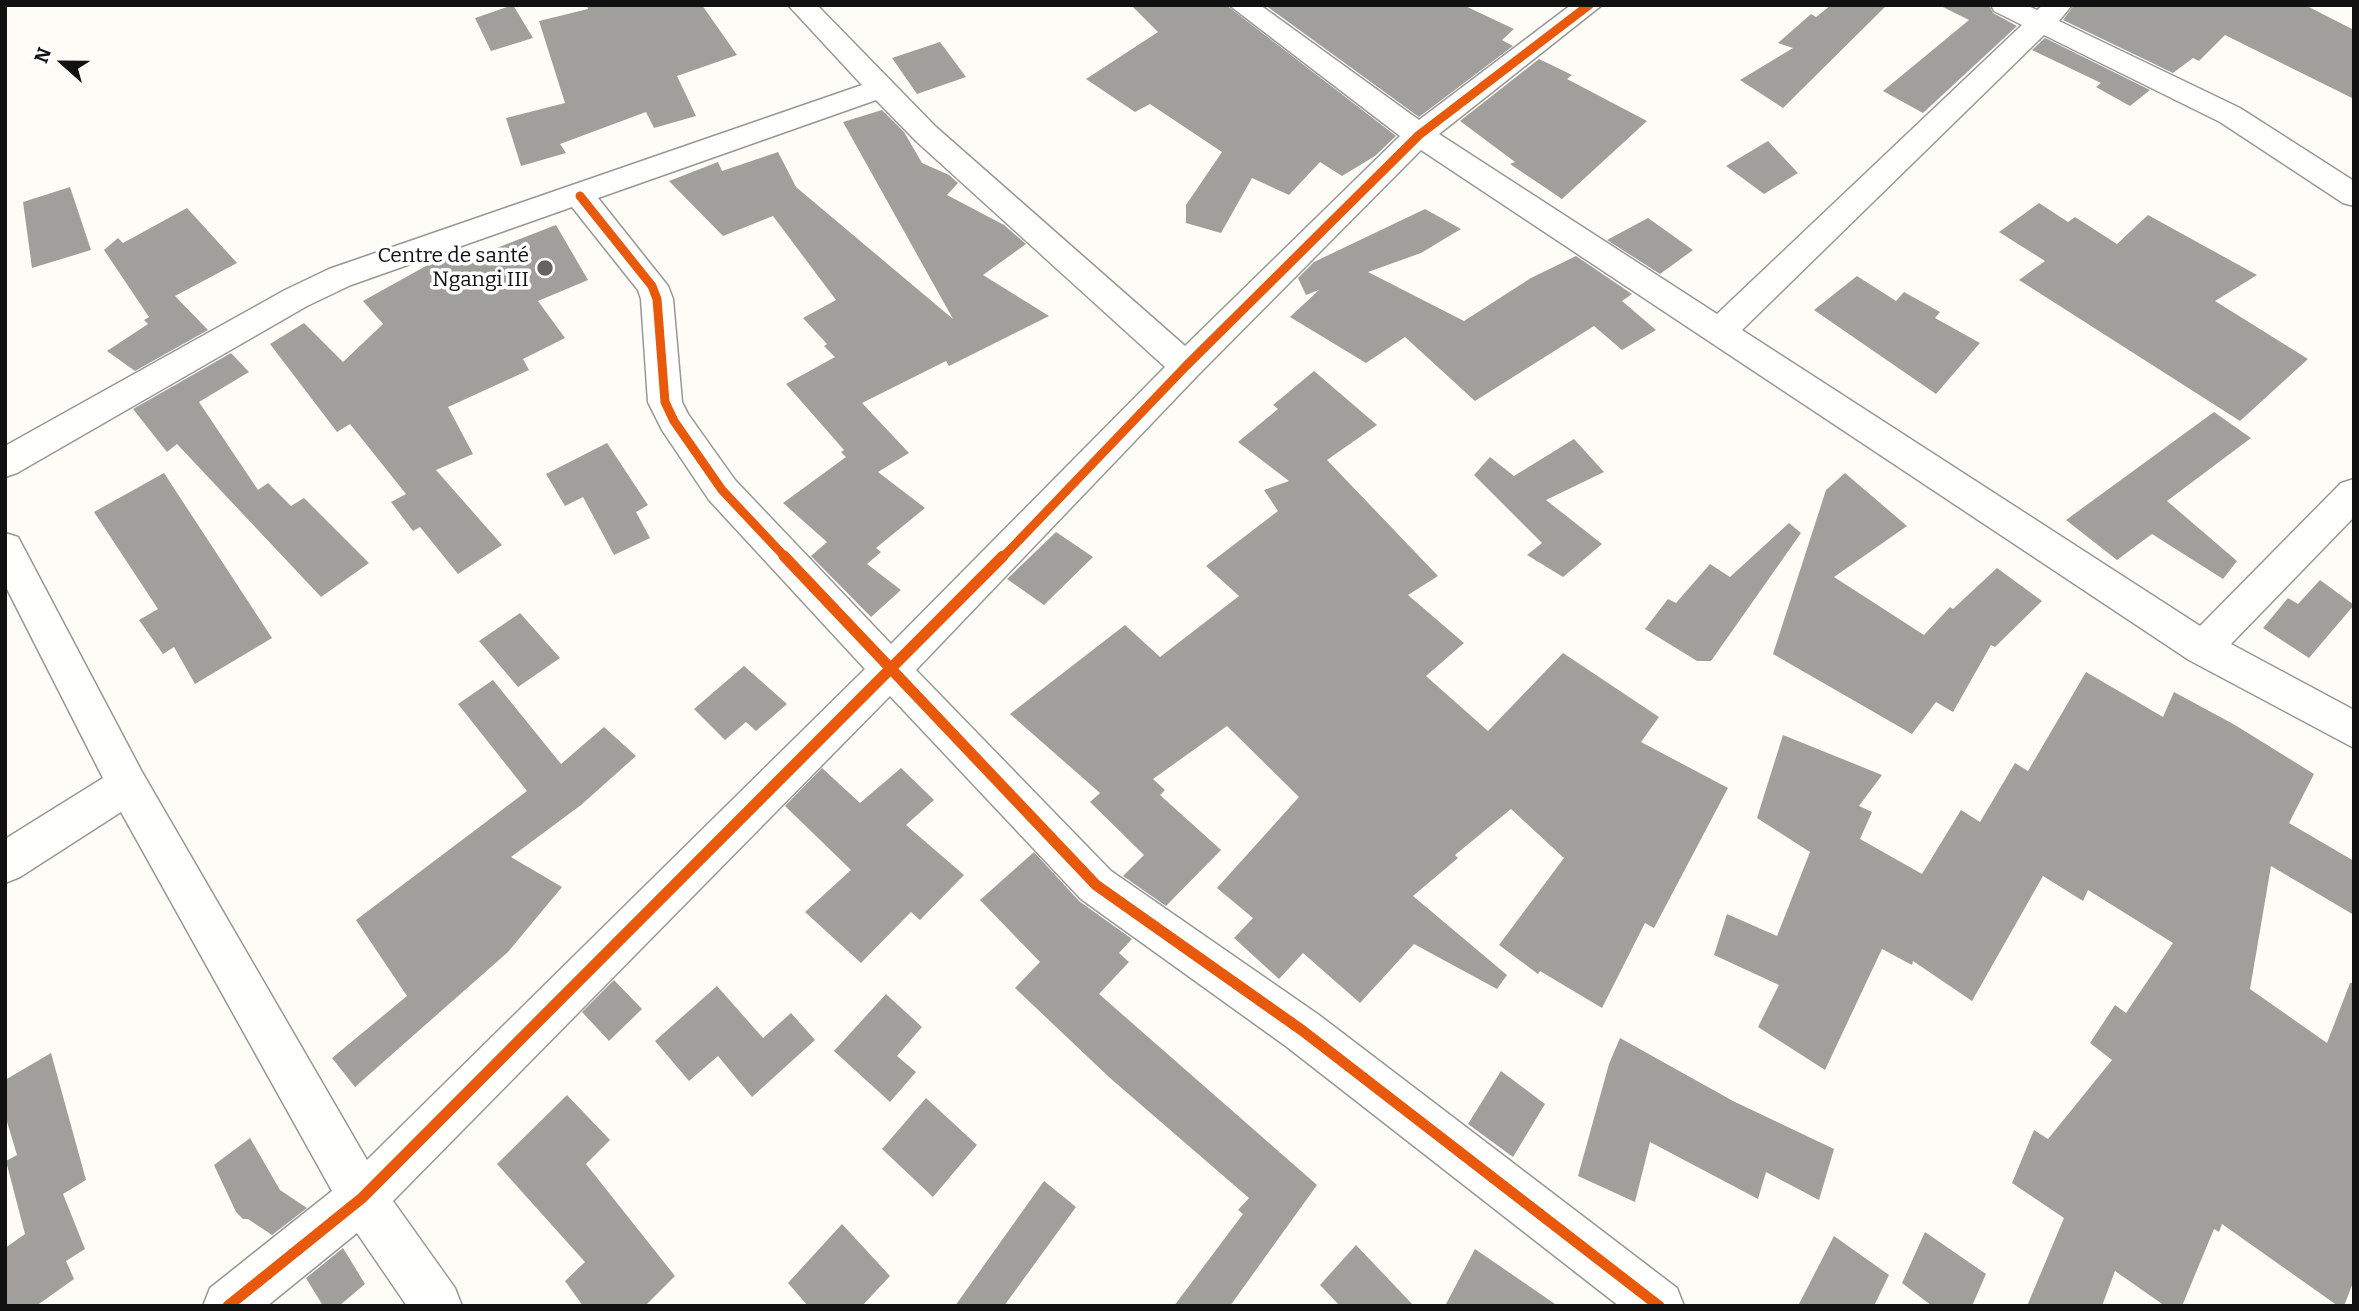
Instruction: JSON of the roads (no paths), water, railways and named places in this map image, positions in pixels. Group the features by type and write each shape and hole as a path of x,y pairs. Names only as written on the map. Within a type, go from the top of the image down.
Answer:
{"street":[{"path":"801,5 926,134 1186,366"},
{"path":"1242,5 1419,135 2203,648 2354,730"},
{"path":"228,1306 362,1198 891,669 1186,366 1419,135 1589,5"},
{"path":"2004,5 2049,14 2230,116 2354,195"},
{"path":"1719,332 2049,14"},
{"path":"5,463 296,298 340,277 580,196 881,88"},
{"path":"580,196 652,286 657,299 665,402 674,421 722,490 1096,885 1303,1031 1659,1306"},
{"path":"2203,648 2354,493"},
{"path":"8,558 128,785 362,1198 437,1306"},
{"path":"5,863 128,785"}],"place":[{"name":"Centre de santé Ngangi III","path":"545,268"}]}
